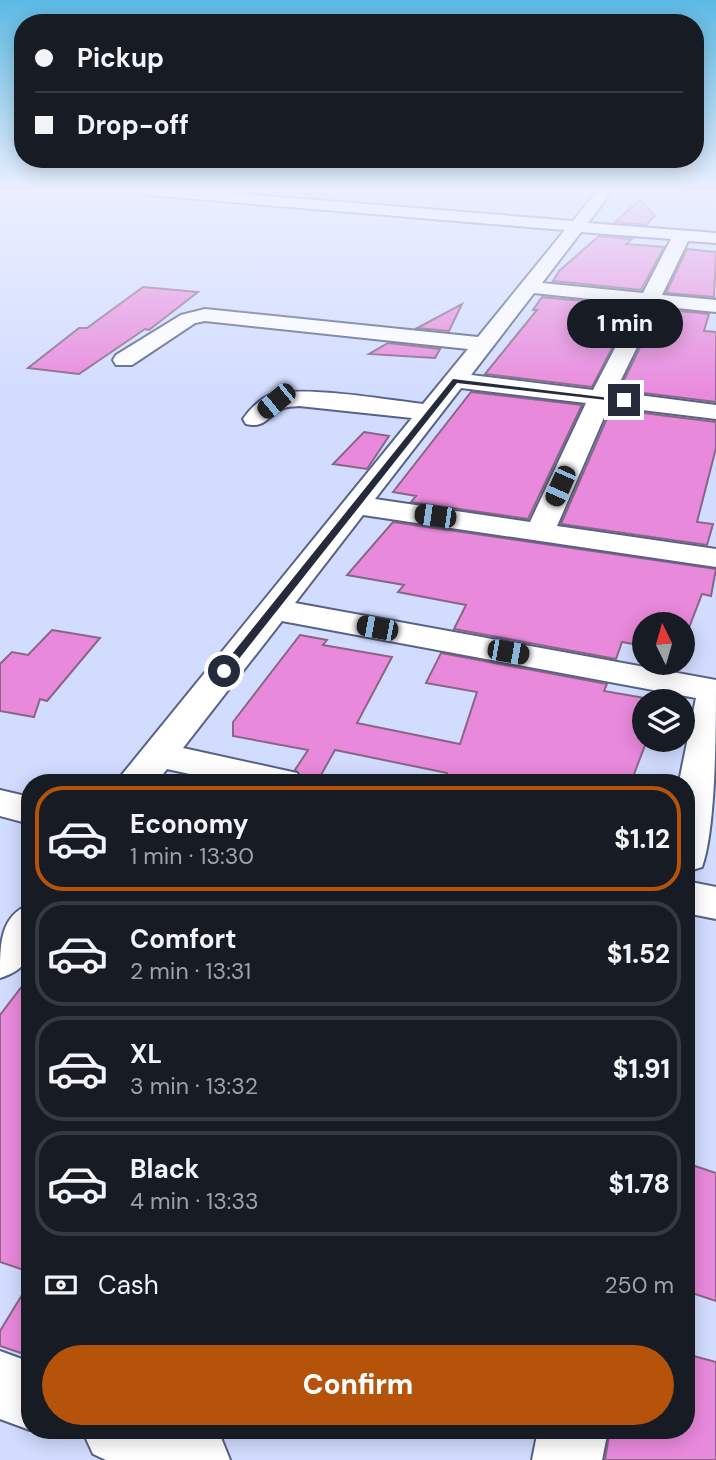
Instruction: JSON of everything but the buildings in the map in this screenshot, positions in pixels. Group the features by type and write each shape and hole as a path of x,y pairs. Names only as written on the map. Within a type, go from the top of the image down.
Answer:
{"street":[{"path":"147,769 551,259"},
{"path":"540,531 601,397 670,259"},
{"path":"530,287 716,306"},
{"path":"124,360 188,318 205,315 485,344"},
{"path":"455,380 716,412"},
{"path":"255,419 276,401 286,400 430,412"},
{"path":"356,505 716,558"},
{"path":"273,609 716,691 712,743 695,818"},
{"path":"147,769 199,774"},
{"path":"0,803 21,809"},
{"path":"695,899 716,903"},
{"path":"21,933 0,962 21,970"},
{"path":"0,1385 21,1393"},
{"path":"140,1439 195,1460"},
{"path":"567,1460 571,1439"}],"route":[{"path":"224,671 455,380 624,400"}]}
